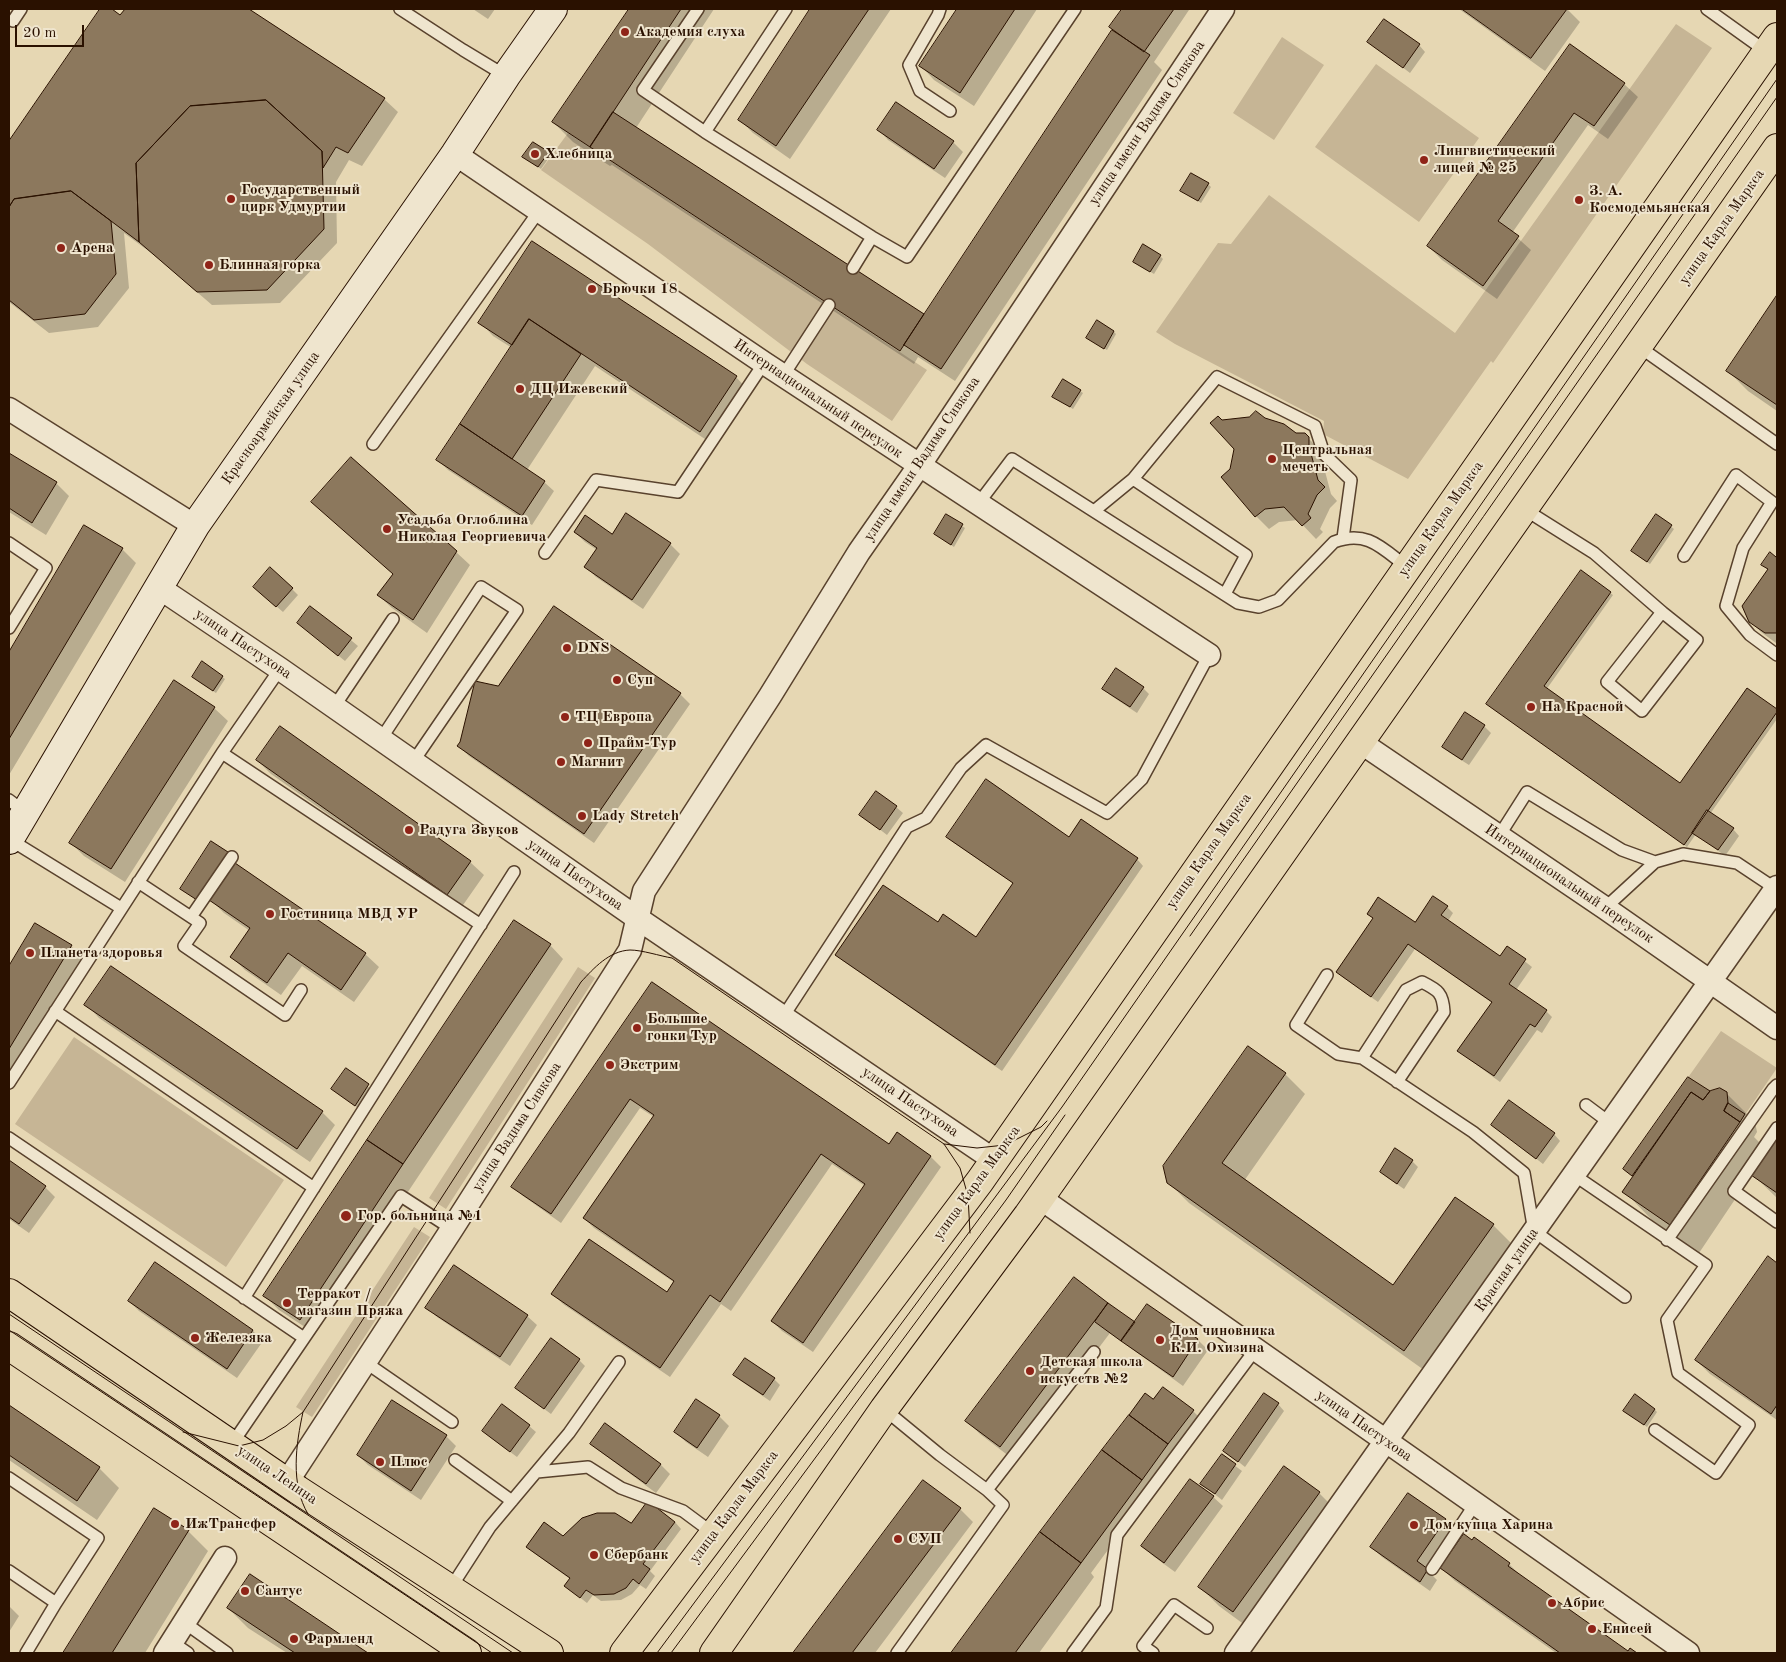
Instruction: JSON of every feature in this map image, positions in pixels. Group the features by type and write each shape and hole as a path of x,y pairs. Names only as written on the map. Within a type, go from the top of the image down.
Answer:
{"main road":[{"name":"улица Карла Маркса","path":"624,1653 994,1160 1772,44"},
{"name":"улица Карла Маркса","path":"714,1653 884,1409 1040,1198 1777,148"},
{"name":"улица Ленина","path":"9,1292 287,1482 549,1653"},
{"path":"9,1346 467,1653"}],"street":[{"name":"Красноармейская улица","path":"9,840 17,806 158,587 195,526 455,154 552,9"},
{"name":"улица имени Вадима Сивкова","path":"637,918 644,892 770,696 859,552 919,466 1222,9"},
{"name":"Интернациональный переулок","path":"455,154 783,376 1210,655"},
{"path":"9,409 164,504 195,526"},
{"name":"улица Пастухова","path":"158,587 280,669 637,918 994,1160"},
{"name":"Интернациональный переулок","path":"1360,742 1605,908 1777,1028"},
{"name":"Красная улица","path":"1236,1653 1777,888"},
{"name":"улица Вадима Сивкова","path":"287,1482 452,1229 630,950 637,918"},
{"name":"улица Пастухова","path":"1040,1198 1688,1653"},
{"path":"175,1650 185,1623 225,1558"}],"lane":[{"path":"13,21 21,9"},
{"path":"400,9 462,50 506,76"},
{"path":"698,9 643,90 705,132 907,257 1074,9"},
{"path":"705,132 786,9"},
{"path":"940,9 909,65 920,91 950,111"},
{"path":"1707,9 1772,44"},
{"path":"373,444 539,211"},
{"path":"853,268 872,237"},
{"path":"783,376 829,305"},
{"path":"1638,346 1777,444"},
{"path":"545,553 596,480 678,492 764,363"},
{"path":"1094,511 1133,479 1217,376 1315,426 1324,454 1351,480 1343,538"},
{"path":"978,504 1012,459 1238,603 1259,607 1278,600 1334,542 1343,538 1370,540 1407,567"},
{"path":"1684,556 1736,475 1772,502 1743,548 1726,606 1750,635 1777,656"},
{"path":"1133,479 1246,556 1225,594"},
{"path":"1524,509 1594,553 1697,640 1642,711 1607,682 1662,612"},
{"path":"9,543 46,568 9,628"},
{"path":"381,739 481,587 517,610 413,762"},
{"path":"334,707 393,619"},
{"path":"783,1017 826,948 907,827 926,818 961,768 986,745 1107,813 1142,779 1210,655"},
{"path":"9,1082 222,753 280,669"},
{"path":"222,753 481,925"},
{"path":"1499,836 1527,792 1622,850 1655,862"},
{"path":"9,840 121,908"},
{"path":"1605,908 1655,862 1683,854 1737,863 1777,888"},
{"path":"191,917 232,857"},
{"path":"244,1298 514,872"},
{"path":"138,882 200,923 184,946 285,1015 301,990"},
{"path":"1327,975 1296,1025 1338,1054 1362,1058 1473,1132 1524,1173 1534,1231 1625,1297"},
{"path":"1362,1058 1406,990 1422,982 1436,989 1443,1001 1444,1012 1397,1082"},
{"path":"55,1011 314,1188"},
{"path":"1668,1240 1777,1085"},
{"path":"1586,1105 1610,1123"},
{"path":"1777,1128 1734,1191 1777,1222"},
{"path":"9,1138 304,1338"},
{"path":"1574,1174 1706,1265 1667,1320 1678,1373 1749,1425 1716,1473 1655,1430"},
{"path":"232,1444 401,1196 452,1229"},
{"path":"1072,1653 1106,1608 1117,1535 1255,1350"},
{"path":"987,1490 1094,1352"},
{"path":"365,1362 452,1422"},
{"path":"450,1589 490,1527 569,1433 619,1362"},
{"path":"884,1409 1003,1504 898,1653"},
{"path":"455,1460 512,1501"},
{"path":"536,1472 588,1467 621,1488 683,1511 714,1534"},
{"path":"9,1478 98,1538 26,1653"},
{"path":"1432,1569 1475,1504"},
{"path":"9,1571 56,1603"},
{"path":"1153,1653 1143,1646 1174,1605 1207,1628"},
{"path":"185,1623 227,1653"}],"shaded area":[{"path":"1676,24 1712,48 1493,363 1491,361 1408,479 1323,434 1324,421 1175,344 1156,332 1218,243 1231,244 1269,195 1455,333"},
{"path":"1282,37 1324,65 1274,140 1233,113"},
{"path":"1376,64 1479,138 1419,222 1315,147"},
{"path":"568,133 927,370 892,421 807,364 648,244 541,170"},
{"path":"578,967 595,978 446,1209 429,1198"},
{"path":"1721,1031 1777,1068 1740,1122 1724,1111 1728,1103 1727,1092 1691,1092 1632,1176 1623,1169"},
{"path":"74,1037 284,1180 226,1267 15,1124"},
{"path":"414,1227 430,1237 312,1417 296,1407"}],"building":[{"path":"100,9 112,9 120,15 125,9 249,9 385,98 348,153 336,147 323,168 322,151 266,100 190,106 136,163 139,242 71,191 14,199 9,207 9,141"},
{"path":"629,9 681,9 590,147 552,122"},
{"path":"810,9 869,9 776,146 738,120"},
{"path":"957,9 1015,9 960,93 919,66"},
{"path":"1122,9 1174,9 1144,52 1109,27"},
{"path":"1462,9 1567,9 1531,58"},
{"path":"1384,19 1420,44 1403,68 1367,42"},
{"path":"1112,30 1150,55 941,369 904,345"},
{"path":"1570,44 1625,83 1594,126 1574,113 1498,221 1519,236 1483,286 1427,246"},
{"name":"Государственный цирк Удмуртии","path":"266,100 322,151 324,229 267,290 197,292 139,242 136,163 190,106"},
{"path":"896,102 954,141 934,169 877,130"},
{"path":"613,112 924,314 900,351 590,147"},
{"name":"Хлебница","path":"533,142 549,152 538,167 522,157"},
{"path":"1191,173 1209,183 1198,201 1180,191"},
{"name":"Арена","path":"71,191 111,221 116,274 85,314 34,320 9,300 9,207 14,199"},
{"path":"532,241 737,376 700,432 529,319 512,345 478,323"},
{"path":"1143,244 1161,255 1150,272 1133,262"},
{"path":"1777,295 1777,405 1726,371"},
{"name":"ДЦ Ижевский","path":"529,319 581,354 512,459 460,424"},
{"path":"1097,320 1114,331 1104,349 1086,338"},
{"path":"1063,379 1081,390 1070,407 1052,397"},
{"name":"Центральная мечеть","path":"1256,411 1265,418 1284,424 1296,433 1305,433 1309,437 1309,446 1318,480 1325,487 1317,495 1308,514 1311,518 1302,526 1284,507 1265,509 1255,517 1221,477 1230,469 1234,449 1210,423 1218,416 1222,420 1249,417"},
{"path":"460,424 545,481 522,516 436,460"},
{"path":"9,453 57,482 32,523 9,508"},
{"name":"Усадьба Оглоблина Николая Георгиевича","path":"351,457 457,551 413,620 377,595 393,574 311,502"},
{"path":"626,513 671,543 632,600 584,567 597,548 574,532 585,515 612,534"},
{"path":"946,514 963,524 951,545 934,534"},
{"path":"1656,514 1672,525 1647,562 1631,551"},
{"path":"84,525 123,548 9,739 9,652"},
{"path":"1770,552 1776,557 1777,554 1777,633 1765,633 1749,622 1742,606 1768,569 1761,565"},
{"path":"270,567 293,588 276,607 253,587"},
{"name":"На Красной","path":"1581,570 1611,592 1544,686 1680,783 1747,688 1777,709 1777,712 1684,845 1486,704"},
{"path":"310,606 352,638 338,656 297,623"},
{"name":"ТЦ Европа","path":"554,606 681,693 584,834 457,746 460,742 475,681 498,686"},
{"path":"202,661 223,676 213,691 192,677"},
{"path":"1116,668 1144,687 1130,707 1102,689"},
{"path":"174,680 215,707 111,869 69,843"},
{"path":"1465,712 1485,725 1462,760 1442,747"},
{"path":"280,726 471,861 447,895 256,760"},
{"path":"986,779 1069,837 1081,819 1138,858 995,1065 835,955 883,885 938,922 943,914 976,937 1013,883 946,837"},
{"path":"876,791 897,806 880,830 859,815"},
{"path":"1707,810 1734,828 1718,850 1692,833"},
{"path":"211,841 228,852 197,900 180,889"},
{"name":"Гостиница МВД УР","path":"235,863 366,953 341,990 288,953 267,983 230,957 250,928 209,900"},
{"path":"1433,896 1448,906 1441,915 1500,956 1507,946 1526,959 1509,984 1547,1010 1535,1027 1530,1024 1494,1076 1457,1051 1492,1002 1408,944 1371,997 1336,972 1373,918 1367,914 1378,897 1415,922"},
{"path":"514,920 551,944 403,1164 367,1140"},
{"path":"35,923 72,945 9,1049 9,966"},
{"path":"111,966 323,1111 297,1149 84,1005"},
{"path":"652,982 889,1144 897,1132 931,1156 803,1343 771,1321 865,1184 821,1154 720,1302 710,1295 660,1368 551,1294 589,1239 667,1292 674,1281 583,1218 654,1115 630,1099 551,1214 511,1187"},
{"path":"1248,1046 1286,1073 1222,1163 1393,1285 1455,1197 1494,1224 1404,1351 1167,1183 1163,1166"},
{"path":"346,1068 369,1084 355,1106 331,1089"},
{"path":"1688,1077 1710,1091 1703,1100 1691,1092 1632,1176 1623,1169"},
{"path":"1720,1088 1727,1092 1728,1103 1724,1111 1740,1122 1670,1225 1622,1192 1691,1092 1703,1100 1710,1091"},
{"path":"1509,1100 1555,1133 1536,1159 1491,1125"},
{"path":"1728,1103 1745,1114 1740,1122 1724,1111"},
{"path":"1777,1138 1777,1193 1751,1175"},
{"path":"367,1140 403,1164 300,1320 263,1296"},
{"path":"1395,1148 1413,1160 1397,1184 1380,1172"},
{"path":"9,1160 46,1186 19,1224 9,1217"},
{"path":"1768,1256 1777,1263 1777,1405 1771,1414 1695,1360"},
{"path":"155,1262 253,1330 227,1369 128,1301"},
{"path":"454,1265 528,1315 500,1357 425,1308"},
{"name":"Детская школа искусств №2","path":"1074,1277 1108,1303 1000,1447 965,1421"},
{"path":"1108,1303 1135,1322 1121,1341 1095,1322"},
{"name":"Дом чиновника К.И. Охизина","path":"1147,1304 1198,1339 1173,1377 1121,1341"},
{"path":"551,1338 580,1359 544,1409 515,1388"},
{"path":"745,1358 775,1378 763,1395 733,1375"},
{"path":"1163,1387 1194,1410 1168,1444 1129,1415 1145,1393 1153,1399"},
{"path":"1264,1393 1279,1403 1238,1462 1223,1451"},
{"path":"1635,1394 1655,1409 1644,1425 1623,1411"},
{"path":"696,1399 720,1415 697,1448 674,1432"},
{"path":"392,1400 447,1435 411,1491 357,1455"},
{"path":"502,1404 530,1425 510,1452 482,1431"},
{"path":"9,1405 100,1467 77,1501 9,1455"},
{"path":"1129,1415 1168,1444 1142,1480 1102,1450"},
{"path":"605,1423 661,1464 646,1484 590,1444"},
{"path":"1102,1450 1142,1480 1081,1563 1040,1532"},
{"path":"1222,1454 1236,1464 1215,1494 1200,1484"},
{"path":"1284,1466 1320,1492 1233,1612 1198,1587"},
{"path":"1190,1479 1214,1496 1164,1563 1141,1546"},
{"path":"923,1480 961,1508 852,1653 793,1653"},
{"path":"1408,1493 1446,1519 1417,1561 1428,1569 1420,1582 1370,1547"},
{"name":"Сбербанк","path":"648,1501 675,1522 643,1564 650,1569 639,1584 633,1579 626,1588 614,1594 594,1595 586,1590 580,1598 564,1586 570,1578 526,1547 544,1522 563,1536 582,1518 597,1513 615,1513 631,1523"},
{"path":"154,1508 189,1530 112,1653 63,1653"},
{"path":"1040,1532 1081,1563 1015,1653 951,1653"},
{"path":"1464,1534 1472,1540 1474,1537 1510,1563 1508,1566 1628,1651 1630,1648 1637,1653 1560,1653 1440,1568"},
{"path":"250,1574 368,1653 295,1653 227,1608"}],"tram line":[{"path":"657,1653 1062,1107 1777,79"},
{"path":"1190,936 1777,97"},
{"path":"183,1432 239,1446 263,1440 286,1426 303,1412 581,982 602,961 622,951 640,951 672,958 944,1144 960,1168 968,1196 970,1233"},
{"path":"671,1653 1006,1200 1065,1115"},
{"path":"944,1144 977,1148 1005,1145 1041,1127 1047,1121"},
{"path":"9,1314 513,1653"},
{"path":"9,1330 492,1653"},
{"path":"303,1412 298,1437 296,1464 299,1490 308,1514"}],"place":[{"name":"Академия слуха","path":"625,32"},
{"name":"Хлебница","path":"535,154"},
{"name":"Лингвистический лицей № 25","path":"1424,160"},
{"name":"Государственный цирк Удмуртии","path":"231,199"},
{"name":"З. А. Космодемьянская","path":"1579,200"},
{"name":"Арена","path":"61,248"},
{"name":"Блинная горка","path":"209,265"},
{"name":"Брючки 18","path":"592,289"},
{"name":"ДЦ Ижевский","path":"520,389"},
{"name":"Центральная мечеть","path":"1272,459"},
{"name":"Усадьба Оглоблина Николая Георгиевича","path":"387,529"},
{"name":"DNS","path":"567,648"},
{"name":"Суп","path":"617,680"},
{"name":"На Красной","path":"1531,707"},
{"name":"ТЦ Европа","path":"565,717"},
{"name":"Прайм-Тур","path":"588,743"},
{"name":"Магнит","path":"561,762"},
{"name":"Lady Stretch","path":"582,816"},
{"name":"Радуга Звуков","path":"409,830"},
{"name":"Гостиница МВД УР","path":"270,914"},
{"name":"Планета здоровья","path":"30,953"},
{"name":"Большие гонки Тур","path":"637,1028"},
{"name":"Экстрим","path":"610,1065"},
{"name":"Гор. больница №1","path":"346,1216"},
{"name":"Терракот / магазин Пряжа","path":"287,1303"},
{"name":"Железяка","path":"195,1338"},
{"name":"Дом чиновника К.И. Охизина","path":"1160,1340"},
{"name":"Детская школа искусств №2","path":"1030,1371"},
{"name":"Плюс","path":"380,1462"},
{"name":"ИжТрансфер","path":"175,1524"},
{"name":"Дом купца Харина","path":"1414,1525"},
{"name":"СУП","path":"898,1539"},
{"name":"Сбербанк","path":"594,1555"},
{"name":"Сантус","path":"245,1591"},
{"name":"Абрис","path":"1552,1603"},
{"name":"Енисей","path":"1592,1629"},
{"name":"Фармленд","path":"294,1639"}]}
